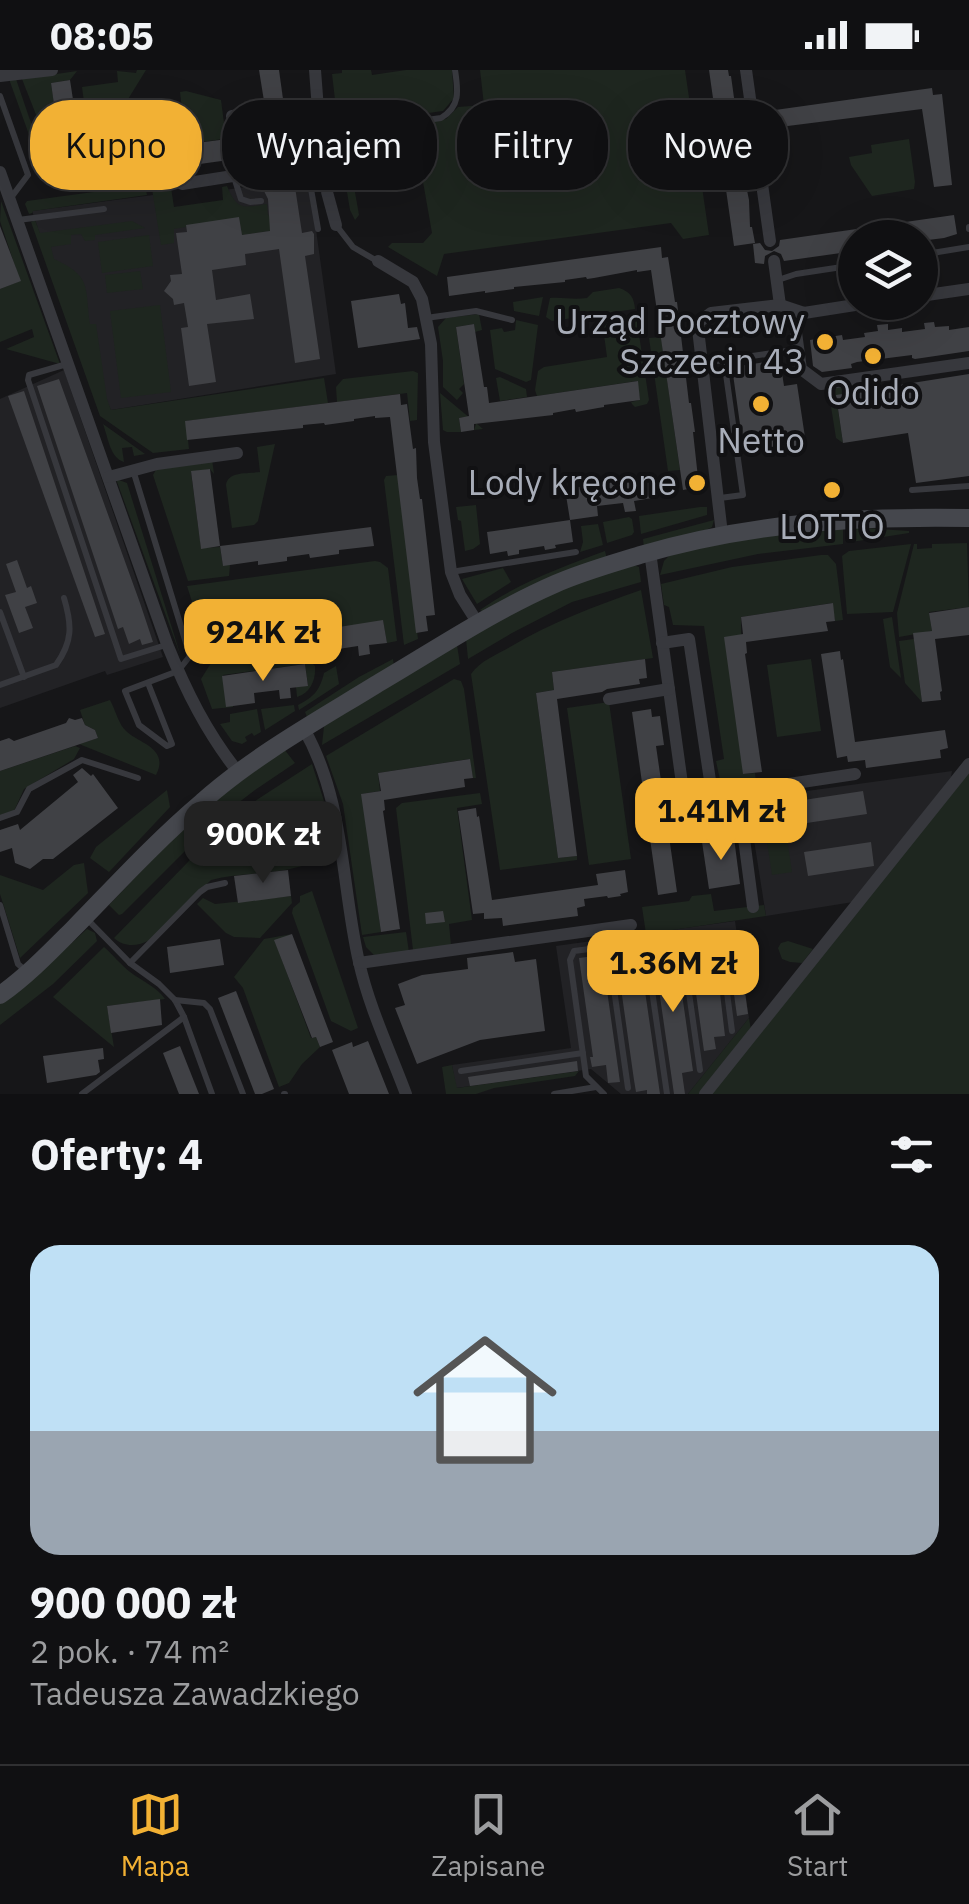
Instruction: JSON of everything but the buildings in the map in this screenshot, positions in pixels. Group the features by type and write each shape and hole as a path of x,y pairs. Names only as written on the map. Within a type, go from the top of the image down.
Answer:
{"street":[{"path":"0,76 52,70"},
{"path":"315,70 318,100"},
{"path":"746,70 770,241"},
{"path":"1,177 167,644 202,720 238,772"},
{"path":"327,192 336,225"},
{"path":"774,260 780,305"},
{"path":"378,261 414,282 426,318 434,376 434,442 452,572 478,624"},
{"path":"938,293 969,289"},
{"path":"722,534 699,322 711,314 780,305 797,312 838,307"},
{"path":"797,312 801,369 821,384 969,363"},
{"path":"108,477 156,464 237,453"},
{"path":"0,994 28,973 176,825 238,772 518,602 569,578 722,534 820,521 969,518"},
{"path":"650,552 684,798 712,794 738,800 790,784 855,774"},
{"path":"662,643 689,639 712,794"},
{"path":"609,699 669,690"},
{"path":"304,729 318,754 332,798 364,981 406,1094"},
{"path":"705,1094 969,764"},
{"path":"738,800 754,907"},
{"path":"359,963 632,925"}],"lane":[{"path":"437,119 455,106 455,70"},
{"path":"0,96 28,175 10,200"},
{"path":"238,190 241,200 261,201"},
{"path":"311,190 318,229"},
{"path":"17,220 104,209"},
{"path":"336,225 353,247 378,261"},
{"path":"938,251 969,247"},
{"path":"776,280 838,268"},
{"path":"426,318 476,310 512,320"},
{"path":"702,363 787,351"},
{"path":"718,498 742,495 724,360"},
{"path":"68,364 28,375 28,380 112,634 122,659 167,644"},
{"path":"133,469 190,656 178,671 126,691 140,726 167,746 172,744 148,683"},
{"path":"912,490 969,486"},
{"path":"452,572 576,552"},
{"path":"0,685 56,665 70,641 64,598"},
{"path":"0,612 24,677"},
{"path":"0,818 17,812 29,789 82,760 138,778"},
{"path":"130,963 200,892 225,883"},
{"path":"0,905 18,964 28,973"},
{"path":"85,918 175,1000 212,1094"},
{"path":"604,1094 586,1076 570,960 574,951 713,933 720,939 732,1031"},
{"path":"682,937 700,1070"},
{"path":"645,942 667,1094"},
{"path":"608,947 628,1088"},
{"path":"175,1000 204,1003 210,1008 242,1094"},
{"path":"82,1094 184,1016"},
{"path":"461,1072 584,1053"},
{"path":"554,1094 597,1087"}],"shaded area":[{"path":"146,70 128,100 84,100 82,87 118,82 117,71"},
{"path":"452,70 454,98 443,111 437,112 437,100 335,100 332,74"},
{"path":"480,70 685,70 689,100 628,100 628,190 702,190 709,235 683,239 671,223 444,254 437,276 388,247 392,243 423,243 432,233 424,190 437,190 437,121 446,119 457,108 457,190 608,190 608,100 483,100"},
{"path":"77,71 70,80 51,83 54,100 30,100 22,79"},
{"path":"9,79 16,79 30,120 30,137"},
{"path":"180,92 221,100 222,139 202,142 202,100 181,100"},
{"path":"909,139 914,189 872,196 849,157 872,153 871,145"},
{"path":"108,190 146,190 147,195 29,214 27,201"},
{"path":"152,190 171,190 174,207 223,200 222,190 229,190 242,206 267,204 268,215 275,221 276,230 242,235 239,218 174,229 174,243 161,245"},
{"path":"224,190 311,190 336,374 111,410 72,327 32,211 168,193 170,210 225,203"},
{"path":"347,190 355,190 359,215 355,220"},
{"path":"1,201 60,364 6,349 34,337 32,329 0,342 0,289 20,281 0,221"},
{"path":"35,220 40,233 132,221 145,228 95,235 95,240 85,241 81,234 71,235 71,244 51,247 54,259 75,271 84,284 90,324 96,324 111,410 324,378 328,403 186,421 189,449 153,453 100,416 31,222"},
{"path":"149,235 153,266 102,273 98,242"},
{"path":"140,271 143,289 107,293 105,275"},
{"path":"619,288 631,296 635,309 552,321 546,317 550,298 587,298 593,292"},
{"path":"543,297 539,316 514,311 513,302"},
{"path":"160,305 171,392 121,398 110,311"},
{"path":"479,314 482,330 475,332 474,324 456,327 464,384 457,400 443,387 438,327 446,318"},
{"path":"636,315 647,404 635,407 631,402 640,400 637,381 537,396 538,371 607,357 602,320"},
{"path":"516,320 538,325 531,380 526,382 495,369 490,330 515,330"},
{"path":"661,337 680,470 668,471 649,338"},
{"path":"64,370 163,657 107,675 105,671 0,708 0,399"},
{"path":"418,373 417,420 410,421 407,393 337,402 336,387 343,379"},
{"path":"496,378 526,389 527,397 500,401"},
{"path":"880,380 881,388 836,396 843,443 836,438 828,388"},
{"path":"440,393 483,429 474,430 476,424 466,417 459,418 461,432 443,430"},
{"path":"103,424 145,454 134,456 132,447 122,448 124,462 119,460"},
{"path":"275,444 258,521 232,528 226,485 230,477 260,472 257,447"},
{"path":"212,459 214,474 210,469 191,472 201,548 220,547 223,565 230,565 229,576 188,581 153,475 157,468"},
{"path":"398,475 418,639 404,645 384,480 386,476"},
{"path":"116,479 127,483 181,657"},
{"path":"476,505 480,544 465,551 456,507"},
{"path":"707,507 707,515 641,534 639,516"},
{"path":"629,517 632,535 607,543 603,522"},
{"path":"714,520 706,530 644,548 643,539"},
{"path":"598,524 603,545 580,552 581,526"},
{"path":"843,527 843,544 758,554 660,575 664,561 672,553 741,538"},
{"path":"849,527 909,531 909,533 851,542"},
{"path":"967,543 969,607 929,612 932,631 899,637 897,613 914,544 917,549 932,548 932,544"},
{"path":"911,544 893,612 847,614 842,556 849,551"},
{"path":"605,551 607,559 480,610 525,584"},
{"path":"828,555 836,564 843,620 835,621 832,603 741,617 743,774 755,773 757,788 731,791 720,780 716,761 724,759 704,626 673,625 669,607 664,605 661,584 732,567"},
{"path":"375,561 388,568 397,641 387,643 383,621 301,633 303,655 240,649 237,611 236,647 232,643 230,612 217,614 217,623 211,629 201,630 187,586"},
{"path":"633,565 639,567 641,582 572,602 468,659 466,639 556,590"},
{"path":"503,568 511,582 477,604 462,579"},
{"path":"641,590 653,658 552,672 554,690 536,693 558,858 577,856 577,860 500,870 471,674 479,665 542,630"},
{"path":"892,617 901,678 890,667 883,619"},
{"path":"914,639 922,702 905,683 899,641"},
{"path":"457,645 460,664 322,745 324,726"},
{"path":"244,656 312,663 313,680 309,689 297,697 296,687 308,685 305,664 223,675 234,696 233,707 212,709 201,679 211,663 225,657 238,663"},
{"path":"393,659 394,667 308,719 305,712"},
{"path":"811,659 821,731 777,737 767,665"},
{"path":"336,666 339,684 299,710 298,705 312,696 324,673"},
{"path":"454,679 461,681 464,689 476,778 469,759 378,773 380,791 362,794 381,932 362,935 343,804 326,756"},
{"path":"110,700 124,728 156,752 156,775 79,744 98,738 95,730 85,725 80,710"},
{"path":"609,702 631,859 589,865 567,708"},
{"path":"294,705 295,711 265,730 261,709"},
{"path":"257,709 261,732 245,737 247,741 242,744 232,741 220,724 230,722 230,714"},
{"path":"75,746 80,748 74,759 24,789 14,811 0,815 0,771"},
{"path":"284,749 295,763 216,820 122,914 109,905 191,819"},
{"path":"312,764 324,801 288,829 302,866 211,880 150,940 132,945 114,938 222,827"},
{"path":"969,769 969,1094 710,1094"},
{"path":"952,771 853,902 766,916 751,821 754,809 765,800"},
{"path":"167,790 170,807 109,872 90,858 96,847"},
{"path":"480,793 482,804 457,808 472,920 449,924 451,945 413,950 396,808 402,803"},
{"path":"786,832 792,872 772,875 766,835"},
{"path":"84,863 88,893 20,958 0,894 0,875 43,890 74,865"},
{"path":"312,891 358,1028 351,1031 331,1021 292,913 300,896"},
{"path":"711,894 714,911 764,905 766,916 646,934 642,907"},
{"path":"291,896 292,903 260,938 226,933 197,904 203,898 215,904"},
{"path":"735,921 749,1018 688,1094 621,1094 591,1069 456,1088 452,1065 571,1048 556,946"},
{"path":"87,929 95,933 97,941 53,984 0,1025 0,1004"},
{"path":"406,932 409,952 374,955 363,937"},
{"path":"292,934 275,941 311,1038 316,1037 320,1047 289,1083 279,1087 243,988 234,977 264,939"},
{"path":"788,941 813,949 802,963 790,962 782,959 778,948"},
{"path":"104,947 165,999 107,1006 114,1047 53,997"},
{"path":"749,1018 751,1030 700,1094 688,1094"},
{"path":"452,1065 457,1088 579,1071 575,1076 476,1094 446,1094 442,1067"}],"place":[{"name":"Urząd Pocztowy Szczecin 43","path":"825,342"},
{"name":"Odido","path":"873,356"},
{"name":"Netto","path":"761,404"},
{"name":"Lody kręcone","path":"697,483"},
{"name":"LOTTO","path":"832,490"}]}
